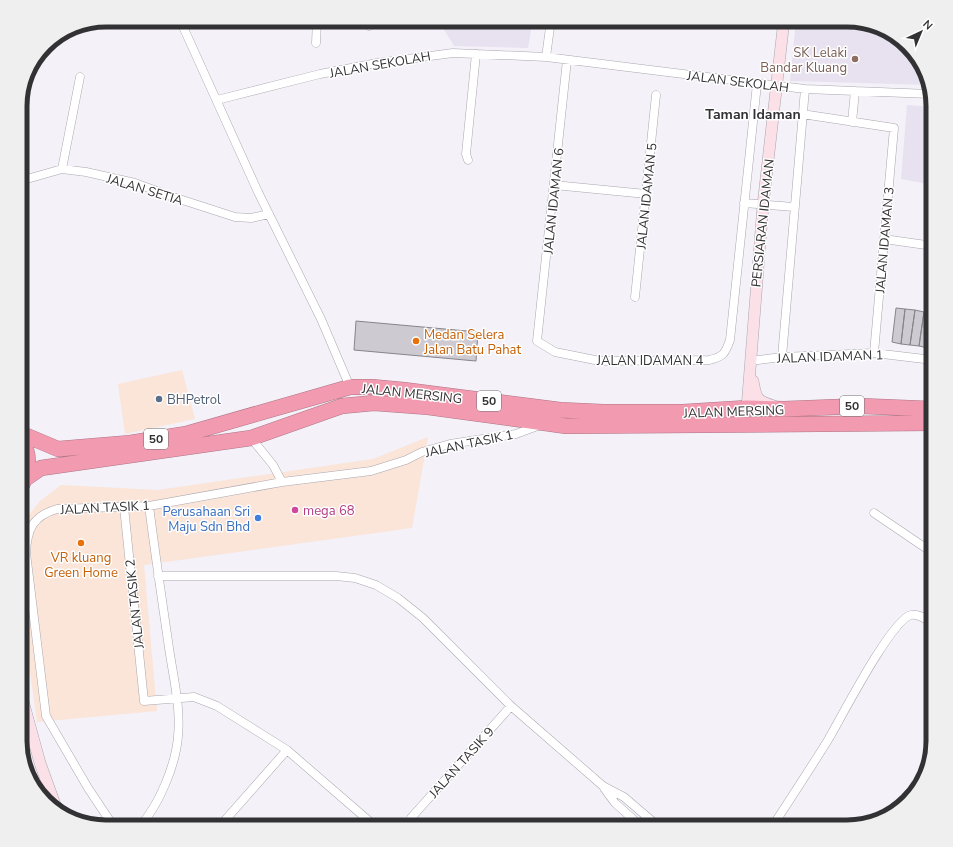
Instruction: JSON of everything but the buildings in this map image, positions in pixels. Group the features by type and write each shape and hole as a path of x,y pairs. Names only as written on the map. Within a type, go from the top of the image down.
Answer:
{"highway":[{"name":"JALAN MERSING","path":"27,436 58,449 130,443 186,434 350,387 372,387 404,390 568,411 639,414 747,408 784,409 861,406 926,409"},
{"path":"27,480 41,468 251,438 342,406 374,403 428,407 566,426 926,423"},
{"path":"27,425 58,440 94,446"},
{"path":"27,453 27,470"},
{"path":"27,493 35,484 59,465"}],"street":[{"path":"183,27 268,214 321,319 350,387"},
{"path":"316,43 317,27"},
{"path":"546,57 550,27"},
{"name":"PERSIARAN IDAMAN","path":"747,408 763,204 783,27"},
{"name":"JALAN SEKOLAH","path":"217,100 320,74 453,53 546,57 805,89 925,94"},
{"path":"468,160 466,154 476,54"},
{"name":"JALAN IDAMAN 6","path":"537,341 567,60"},
{"path":"62,169 80,77"},
{"name":"JALAN IDAMAN 4","path":"537,341 555,352 600,361 709,360 720,358 726,350 730,340 758,84"},
{"path":"782,357 805,89"},
{"path":"802,114 852,122 855,91"},
{"name":"JALAN IDAMAN 5","path":"636,296 656,95"},
{"name":"JALAN IDAMAN 3","path":"852,122 894,128 874,352"},
{"name":"JALAN SETIA","path":"27,179 62,169 86,172 135,183 176,199 235,217 251,218 268,214"},
{"path":"554,185 646,194"},
{"path":"744,203 794,207"},
{"path":"884,239 926,245"},
{"name":"JALAN IDAMAN 1","path":"750,361 782,357 874,352 926,359"},
{"name":"PERSIARAN IDAMAN","path":"750,361 755,396 761,402 784,409"},
{"name":"JALAN TASIK 1","path":"27,539 32,525 44,512 57,509 149,506 282,482 371,471 406,460 422,452 450,444 516,434 544,423"},
{"path":"251,438 273,465 282,482"},
{"path":"143,820 159,795 174,762 178,734 177,699 149,506"},
{"name":"JALAN TASIK 2","path":"124,507 144,701 177,699"},
{"path":"874,513 926,548"},
{"name":"JALAN TASIK 1","path":"27,551 46,716 84,781 109,820"},
{"path":"158,576 336,576 355,578 376,585 398,598 423,618 511,706 603,786 624,797 651,820"},
{"path":"776,820 846,711 882,646 905,618 918,614 926,619"},
{"path":"177,699 194,697 217,706 287,750 367,819"},
{"name":"JALAN TASIK 9","path":"411,818 511,706"},
{"path":"27,716 40,763 53,800"},
{"path":"225,820 287,750"},
{"path":"603,786 615,803 634,820"}],"shaded area":[{"path":"442,27 532,27 528,48 454,46"},
{"name":"SK Lelaki Bandar Kluang","path":"795,27 847,27 872,31 882,35 891,40 901,48 901,52 905,52 910,58 918,71 923,85 790,81"},
{"path":"907,105 926,106 926,184 901,179"},
{"path":"182,370 195,419 125,434 118,384"},
{"path":"428,437 412,528 144,565 157,711 37,722 27,651 27,517 40,501 61,485 158,490 373,459"}],"place":[{"name":"SK Lelaki Bandar Kluang","path":"855,59"},
{"name":"Medan Selera Jalan Batu Pahat","path":"416,341"},
{"name":"BHPetrol","path":"159,399"},
{"name":"mega 68","path":"295,510"},
{"name":"Perusahaan Sri Maju Sdn Bhd","path":"258,518"},
{"name":"VR kluang Green Home","path":"81,543"}],"district":[{"name":"Taman Idaman","path":"753,114"}]}
